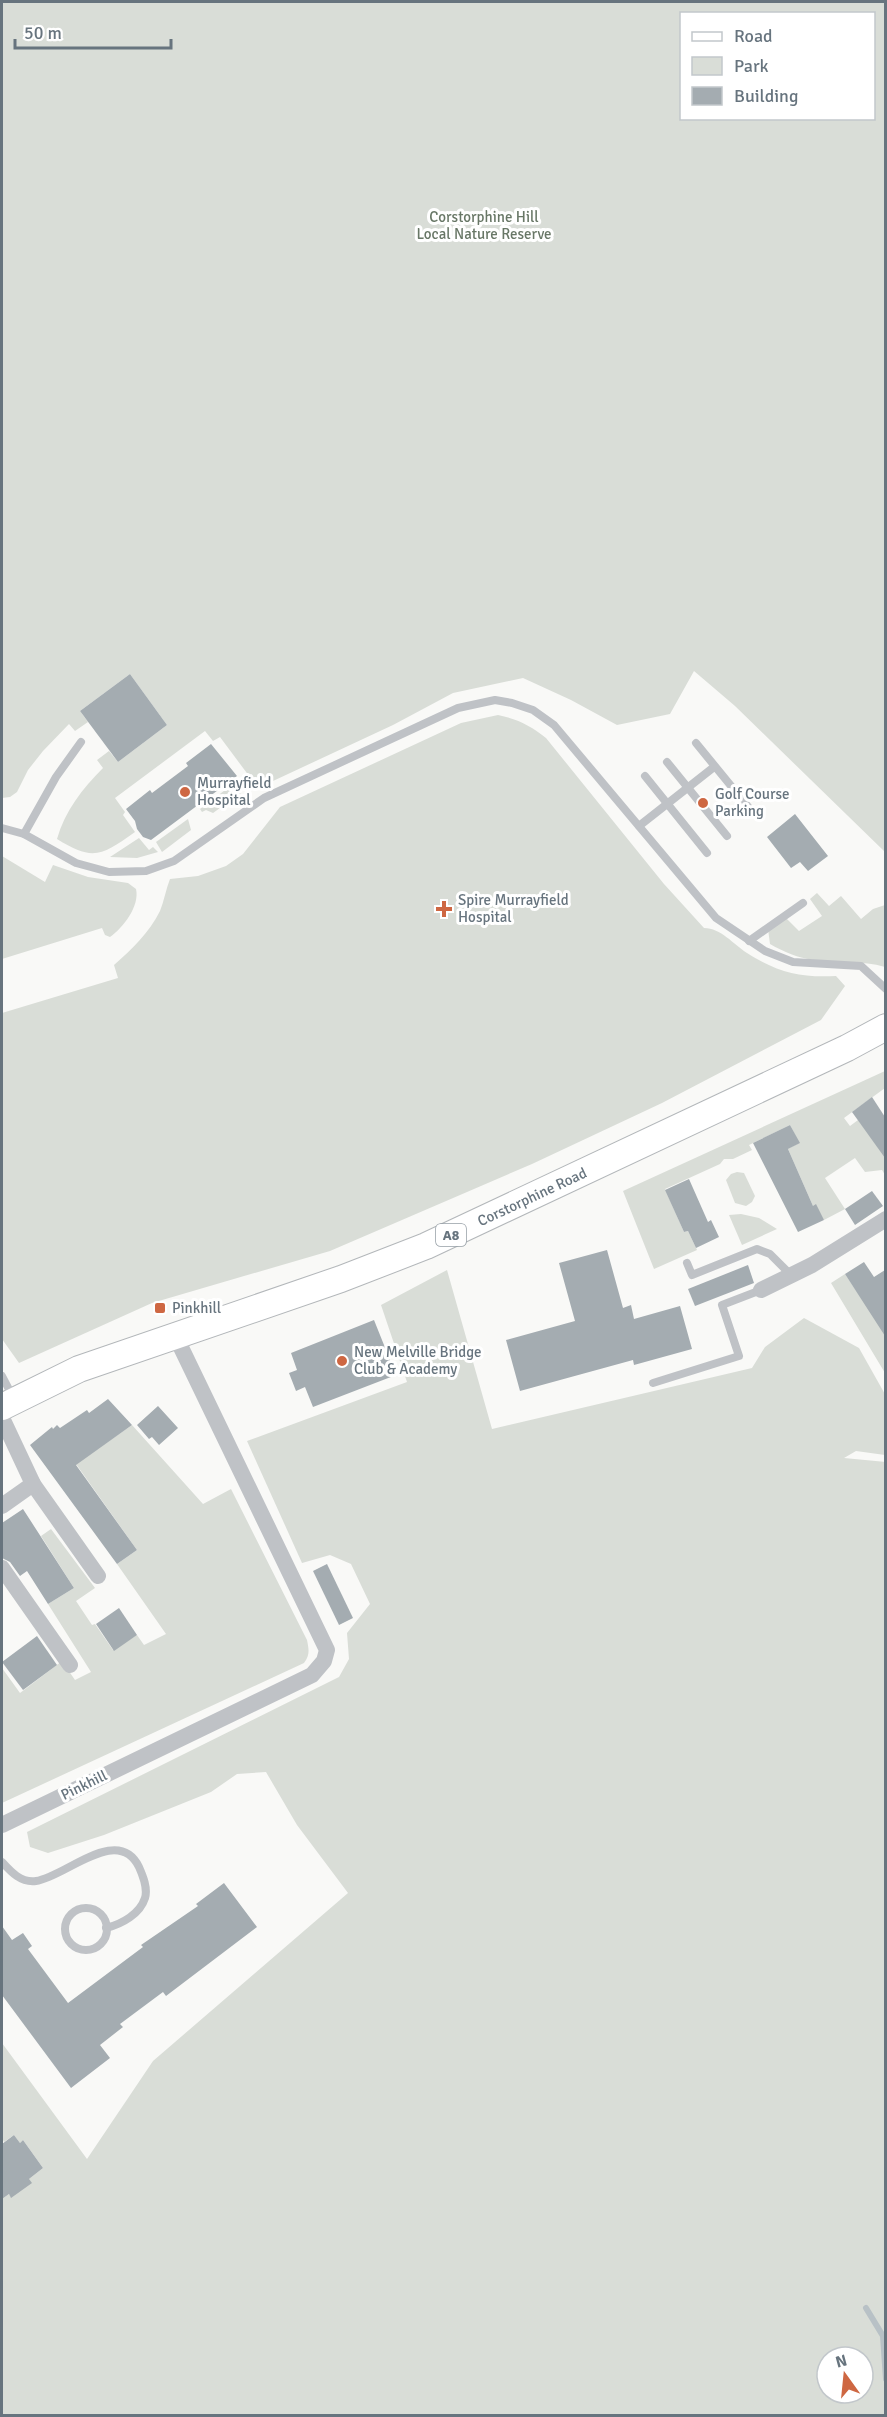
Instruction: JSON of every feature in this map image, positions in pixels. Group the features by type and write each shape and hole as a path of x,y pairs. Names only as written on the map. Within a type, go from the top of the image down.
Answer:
{"main road":[{"name":"Corstorphine Road","path":"6,1409 80,1370 341,1279 426,1246 817,1062 885,1027"}],"street":[{"path":"761,1290 842,1247 885,1219"},
{"name":"Pinkhill","path":"2,1825 312,1675 324,1661 327,1650 175,1335"},
{"path":"6,1409 33,1484 98,1576"},
{"path":"2,1506 33,1484"},
{"path":"2,1568 70,1665"}],"lane":[{"path":"2,828 24,834 76,863 109,872 146,871 174,861 264,798 458,708 495,700 512,703 533,710 554,725 716,918 765,951 793,962 861,966 885,989"},
{"path":"24,834 56,777 81,742"},
{"path":"696,743 754,814"},
{"path":"667,762 727,836"},
{"path":"639,826 714,767"},
{"path":"645,776 707,853"},
{"path":"749,941 803,903"},
{"path":"687,1263 692,1275 757,1249 770,1254 791,1275"},
{"path":"653,1383 739,1356 722,1305 761,1290"},
{"path":"2,1376 6,1409"},
{"path":"2,1862 10,1872 22,1880 37,1881 105,1850 124,1851 137,1863 145,1879 146,1897 138,1910 120,1924 106,1928"},
{"path":"85,1909 99,1914 106,1928 101,1943 87,1950 72,1945 67,1939 65,1930 70,1916 85,1909"}],"green space":[{"name":"Corstorphine Hill Local Nature Reserve","path":"2,2 885,2 885,852 735,706 694,671 670,714 617,725 523,678 453,693 393,725 258,788 220,737 213,741 205,731 115,798 135,832 114,846 98,853 80,851 57,839 75,801 103,768 97,760 109,751 118,762 167,725 130,674 80,711 88,722 75,731 69,724 43,751 28,770 17,792 10,797 2,798"},
{"path":"498,715 524,724 546,738 664,884 704,928 716,931 747,953 779,969 800,975 836,976 845,986 821,1020 662,1103 532,1164 330,1251 152,1303 19,1363 2,1339 2,1013 118,978 114,965 140,940 156,919 170,879 198,876 226,866 243,854 280,807 461,723"},
{"path":"233,784 241,793 213,813 206,810 202,812 200,809"},
{"path":"188,819 191,830 162,852 156,842"},
{"path":"139,838 149,850 153,847 158,852 137,858 110,857"},
{"path":"2,856 45,882 53,865 88,877 128,883 136,889 137,896 133,909 125,922 110,937 105,935 102,928 2,959"},
{"path":"817,893 829,906 841,896 861,919 873,909 885,905 885,967 808,959 770,944 768,929 785,917 799,931 822,916 810,899"},
{"path":"885,1071 885,1088 844,1118 850,1126 858,1120 885,1153 885,1175 882,1170 865,1172 855,1158 825,1178 845,1209 824,1220 813,1206 788,1149 799,1143 790,1125 749,1145 752,1150 733,1159 724,1159 720,1164 665,1189 684,1232 688,1231 697,1250 654,1269 623,1191"},
{"path":"744,1173 755,1196 746,1206 735,1203 726,1180 731,1174"},
{"path":"741,1214 759,1218 777,1229 742,1245 729,1215"},
{"path":"447,1270 492,1429 752,1368 765,1347 804,1318 859,1348 886,1396 885,1455 856,1451 844,1458 886,1462 885,2415 2,2415 2,2199 9,2194 11,2197 43,2168 23,2140 20,2143 14,2135 4,2142 2,2138 2,2043 87,2159 153,2061 348,1893 297,1825 266,1772 237,1774 211,1792 104,1835 48,1853 30,1847 27,1832 339,1677 349,1659 347,1633 370,1604 351,1564 330,1555 302,1563 247,1441 407,1382 381,1305"},
{"path":"845,1274 880,1326 885,1323 885,1373 831,1283"},
{"path":"132,1425 203,1504 231,1489 307,1640 309,1650 307,1657 304,1663 2,1803 2,1668 20,1693 62,1661 75,1680 91,1672 48,1604 74,1588 41,1536 51,1529 95,1588 76,1601 113,1650 137,1635 144,1645 166,1634 117,1564 137,1550 76,1464"}],"building":[{"path":"130,674 167,725 118,762 80,711"},
{"name":"Murrayfield Hospital","path":"211,744 237,776 151,840 143,837 126,809 150,790 152,793 188,766 186,763"},
{"path":"795,814 828,856 808,871 800,862 791,868 767,837"},
{"path":"872,1097 885,1117 885,1158 852,1112"},
{"path":"790,1125 800,1143 788,1149 813,1206 816,1204 824,1220 798,1232 753,1143"},
{"path":"689,1179 708,1222 711,1220 719,1237 696,1248 688,1231 684,1232 665,1190"},
{"path":"872,1191 883,1206 855,1225 845,1209"},
{"path":"607,1250 623,1308 631,1305 634,1319 680,1306 692,1349 634,1365 633,1360 520,1391 506,1340 575,1321 559,1263"},
{"path":"864,1262 874,1277 885,1270 885,1336 845,1274"},
{"path":"748,1265 754,1283 695,1306 688,1289"},
{"name":"New Melville Bridge Club & Academy","path":"374,1320 396,1375 313,1407 305,1387 296,1391 289,1373 297,1370 291,1353"},
{"path":"108,1399 132,1425 76,1465 137,1550 117,1564 30,1445 52,1427 53,1429 57,1425 60,1428 87,1410 89,1413"},
{"path":"158,1406 178,1428 159,1445 152,1437 149,1439 137,1425"},
{"path":"23,1509 74,1588 48,1604 27,1571 20,1576 10,1562 2,1558 2,1523"},
{"path":"327,1564 353,1618 339,1625 313,1571"},
{"path":"119,1608 137,1635 114,1651 96,1624"},
{"path":"37,1636 57,1665 23,1690 2,1662"},
{"path":"224,1883 257,1927 166,1996 163,1992 120,2024 123,2027 100,2045 110,2058 71,2088 2,1995 2,1926 12,1940 23,1933 32,1946 28,1949 68,2003 143,1947 141,1945 198,1906 196,1904"},
{"path":"14,2135 20,2143 23,2140 43,2168 29,2179 32,2183 11,2198 9,2194 2,2199 2,2144"}],"waterway":[{"path":"866,2308 883,2336 886,2379"}],"place":[{"name":"Murrayfield Hospital","path":"185,792"},
{"name":"Golf Course Parking","path":"703,803"},
{"name":"Spire Murrayfield Hospital","path":"444,909"},
{"name":"Pinkhill","path":"160,1308"},
{"name":"New Melville Bridge Club & Academy","path":"342,1361"}]}
